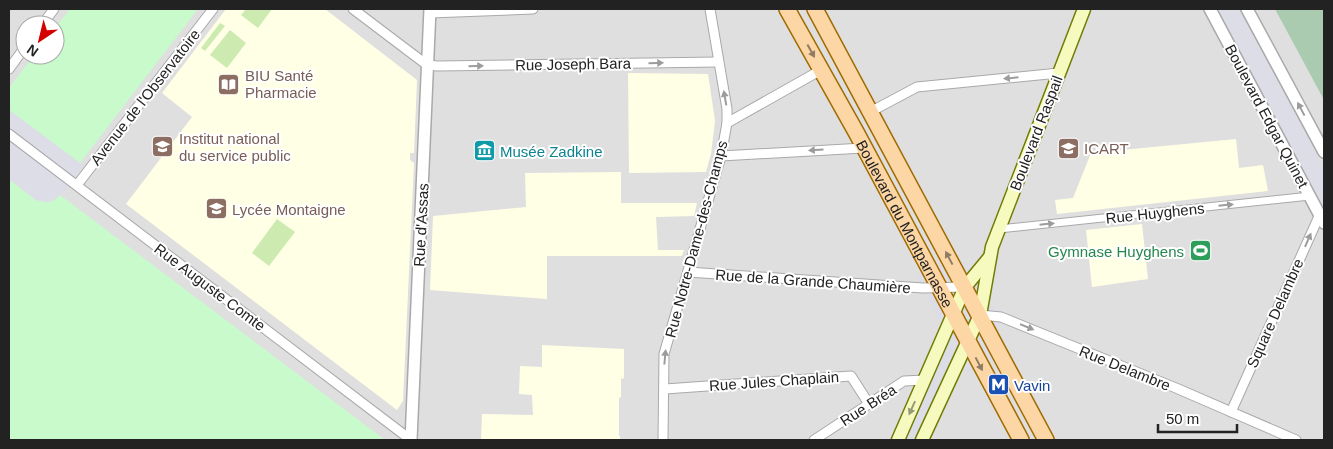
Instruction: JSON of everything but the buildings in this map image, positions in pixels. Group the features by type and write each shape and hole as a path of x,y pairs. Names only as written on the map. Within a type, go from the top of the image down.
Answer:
{"main road":[{"name":"Boulevard du Montparnasse","path":"788,9 1021,440"},
{"name":"Boulevard du Montparnasse","path":"815,9 1046,440"},
{"name":"Boulevard Raspail","path":"922,440 980,315 989,258 1084,9"},
{"name":"Boulevard Raspail","path":"898,440 954,316 965,287 989,258"}],"street":[{"name":"Avenue de l'Observatoire","path":"77,186 214,9"},
{"path":"353,9 427,65"},
{"path":"430,11 532,9"},
{"name":"Rue Notre-Dame-des-Champs","path":"663,440 664,354 721,156 727,122 727,109 710,9"},
{"name":"Boulevard Edgar Quinet","path":"1210,9 1322,218"},
{"path":"1247,9 1324,152"},
{"name":"Rue d'Assas","path":"411,440 430,11"},
{"name":"Rue Joseph Bara","path":"427,65 718,62"},
{"path":"727,122 821,70"},
{"path":"870,112 917,87 1059,73"},
{"name":"Rue Auguste Comte","path":"9,134 411,440"},
{"path":"721,156 864,148"},
{"name":"Rue Huyghens","path":"999,229 1310,196"},
{"name":"Square Delambre","path":"1231,412 1322,218"},
{"name":"Rue de la Grande Chaumière","path":"688,272 939,289"},
{"path":"939,289 965,287"},
{"name":"Rue Delambre","path":"980,315 1000,317 1296,440"},
{"name":"Rue Jules Chaplain","path":"665,388 851,376 869,404"},
{"name":"Rue Bréa","path":"814,440 904,382 925,380"}],"shaded area":[{"path":"9,9 1324,9 1324,440 9,440"},
{"path":"226,9 325,9 417,80 414,153 410,153 410,160 414,163 403,401 397,410 126,204 192,117 162,93"},
{"path":"1217,9 1239,9 1324,168 1324,210"},
{"path":"1275,9 1324,9 1324,100"},
{"path":"628,73 708,74 715,121 711,154 706,172 629,173"},
{"path":"9,110 85,167 53,201 36,200 9,179"},
{"path":"1236,139 1239,168 1263,165 1268,191 1057,214 1055,200 1073,198 1091,153"},
{"path":"621,172 621,203 697,203 694,216 656,217 658,250 684,250 682,256 547,256 547,299 430,290 433,216 526,207 525,173"},
{"path":"1142,224 1148,279 1092,287 1086,230"},
{"path":"952,255 966,262 981,282 989,306 1001,311 1000,327 996,333 1005,355 968,373 960,358 916,440 904,440 950,339 916,276"},
{"path":"542,345 624,349 624,378 621,379 621,397 619,398 620,440 481,440 482,414 533,415 532,395 519,394 520,366 542,367"}],"green space":[{"path":"70,9 198,9 80,163 9,110 9,88 26,65 65,65 65,15"},
{"path":"246,9 272,9 258,28 241,15"},
{"path":"220,23 225,26 205,51 201,48"},
{"path":"230,30 246,43 227,68 210,55"},
{"path":"9,179 36,200 49,202 60,195 385,440 9,440"},
{"path":"277,219 295,232 269,266 252,253"}],"place":[{"name":"BIU Santé Pharmacie","path":"229,84"},
{"name":"Institut national du service public","path":"163,147"},
{"name":"ICART","path":"1068,148"},
{"name":"Musée Zadkine","path":"484,151"},
{"name":"Lycée Montaigne","path":"216,209"},
{"name":"Gymnase Huyghens","path":"1200,251"},
{"name":"Vavin","path":"998,385"}]}
